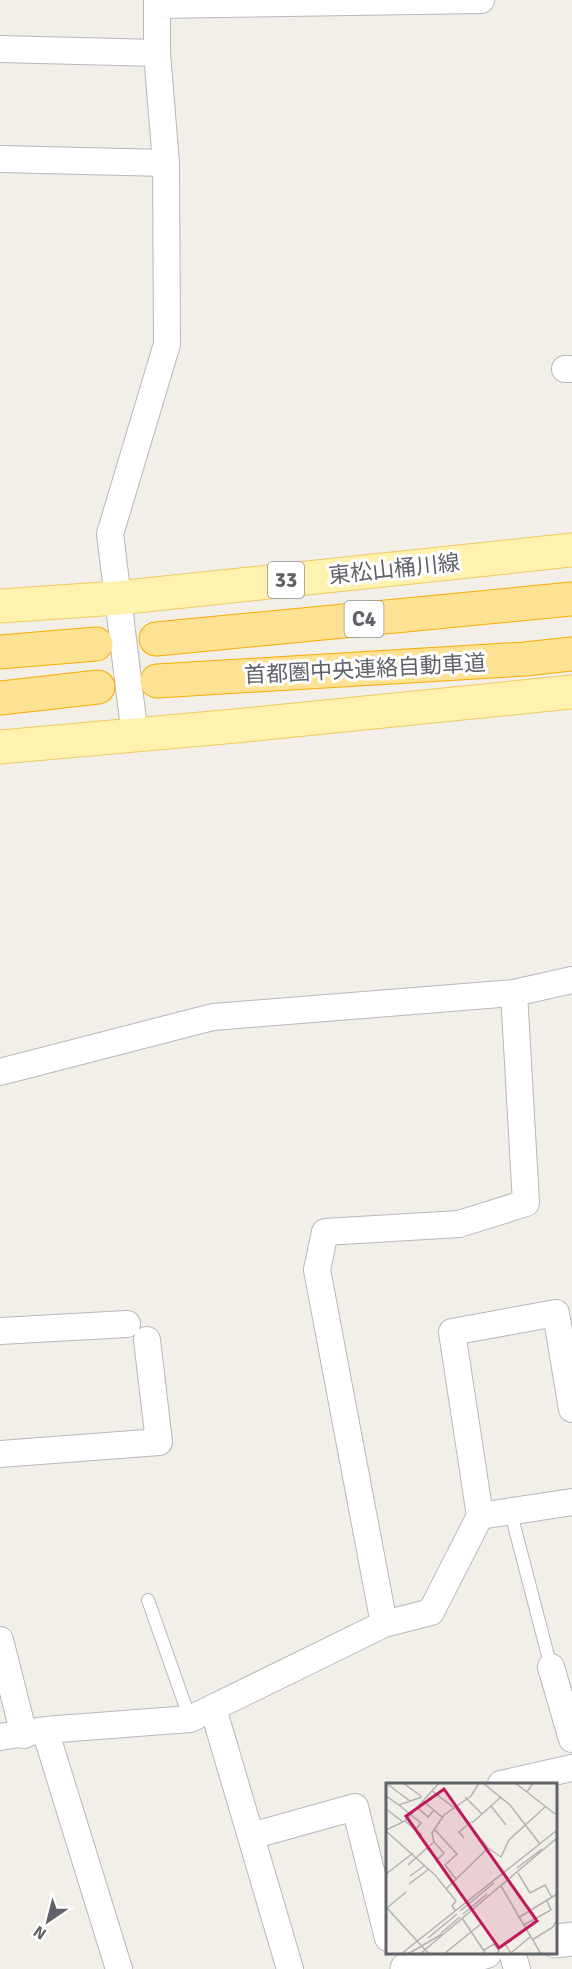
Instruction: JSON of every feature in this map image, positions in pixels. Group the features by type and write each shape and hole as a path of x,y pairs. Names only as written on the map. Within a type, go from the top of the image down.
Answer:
{"highway":[{"name":"首都圏中央連絡自動車道","path":"156,639 572,599"},
{"path":"0,652 96,644"},
{"name":"首都圏中央連絡自動車道","path":"157,681 525,659 572,654"},
{"path":"0,698 98,687"}],"main road":[{"name":"東松山桶川線","path":"0,606 117,598 572,550"},
{"path":"0,747 135,736 572,692"}],"street":[{"path":"135,736 110,534 167,344 166,163 157,53 157,2 481,0"},
{"path":"0,50 157,53"},
{"path":"0,159 166,163"},
{"path":"0,1072 213,1017 514,993 572,980"},
{"path":"384,1624 317,1270 325,1232 459,1224 526,1203 514,993"},
{"path":"23,1734 190,1719 384,1624 431,1612 480,1516 452,1332 556,1313 572,1409"},
{"path":"0,1331 127,1324"},
{"path":"0,1454 159,1442 147,1340"},
{"path":"480,1516 572,1502"},
{"path":"0,1640 23,1734 119,1969"},
{"path":"551,1667 572,1740"},
{"path":"213,1708 290,1969"},
{"path":"509,1783 572,1768"},
{"path":"251,1836 355,1808 386,1934"},
{"path":"557,1941 572,1939"},
{"path":"391,1954 395,1969"},
{"path":"407,1969 480,1954"},
{"path":"512,1954 517,1969"}],"lane":[{"path":"510,1510 551,1667"},
{"path":"148,1600 190,1719"}]}
